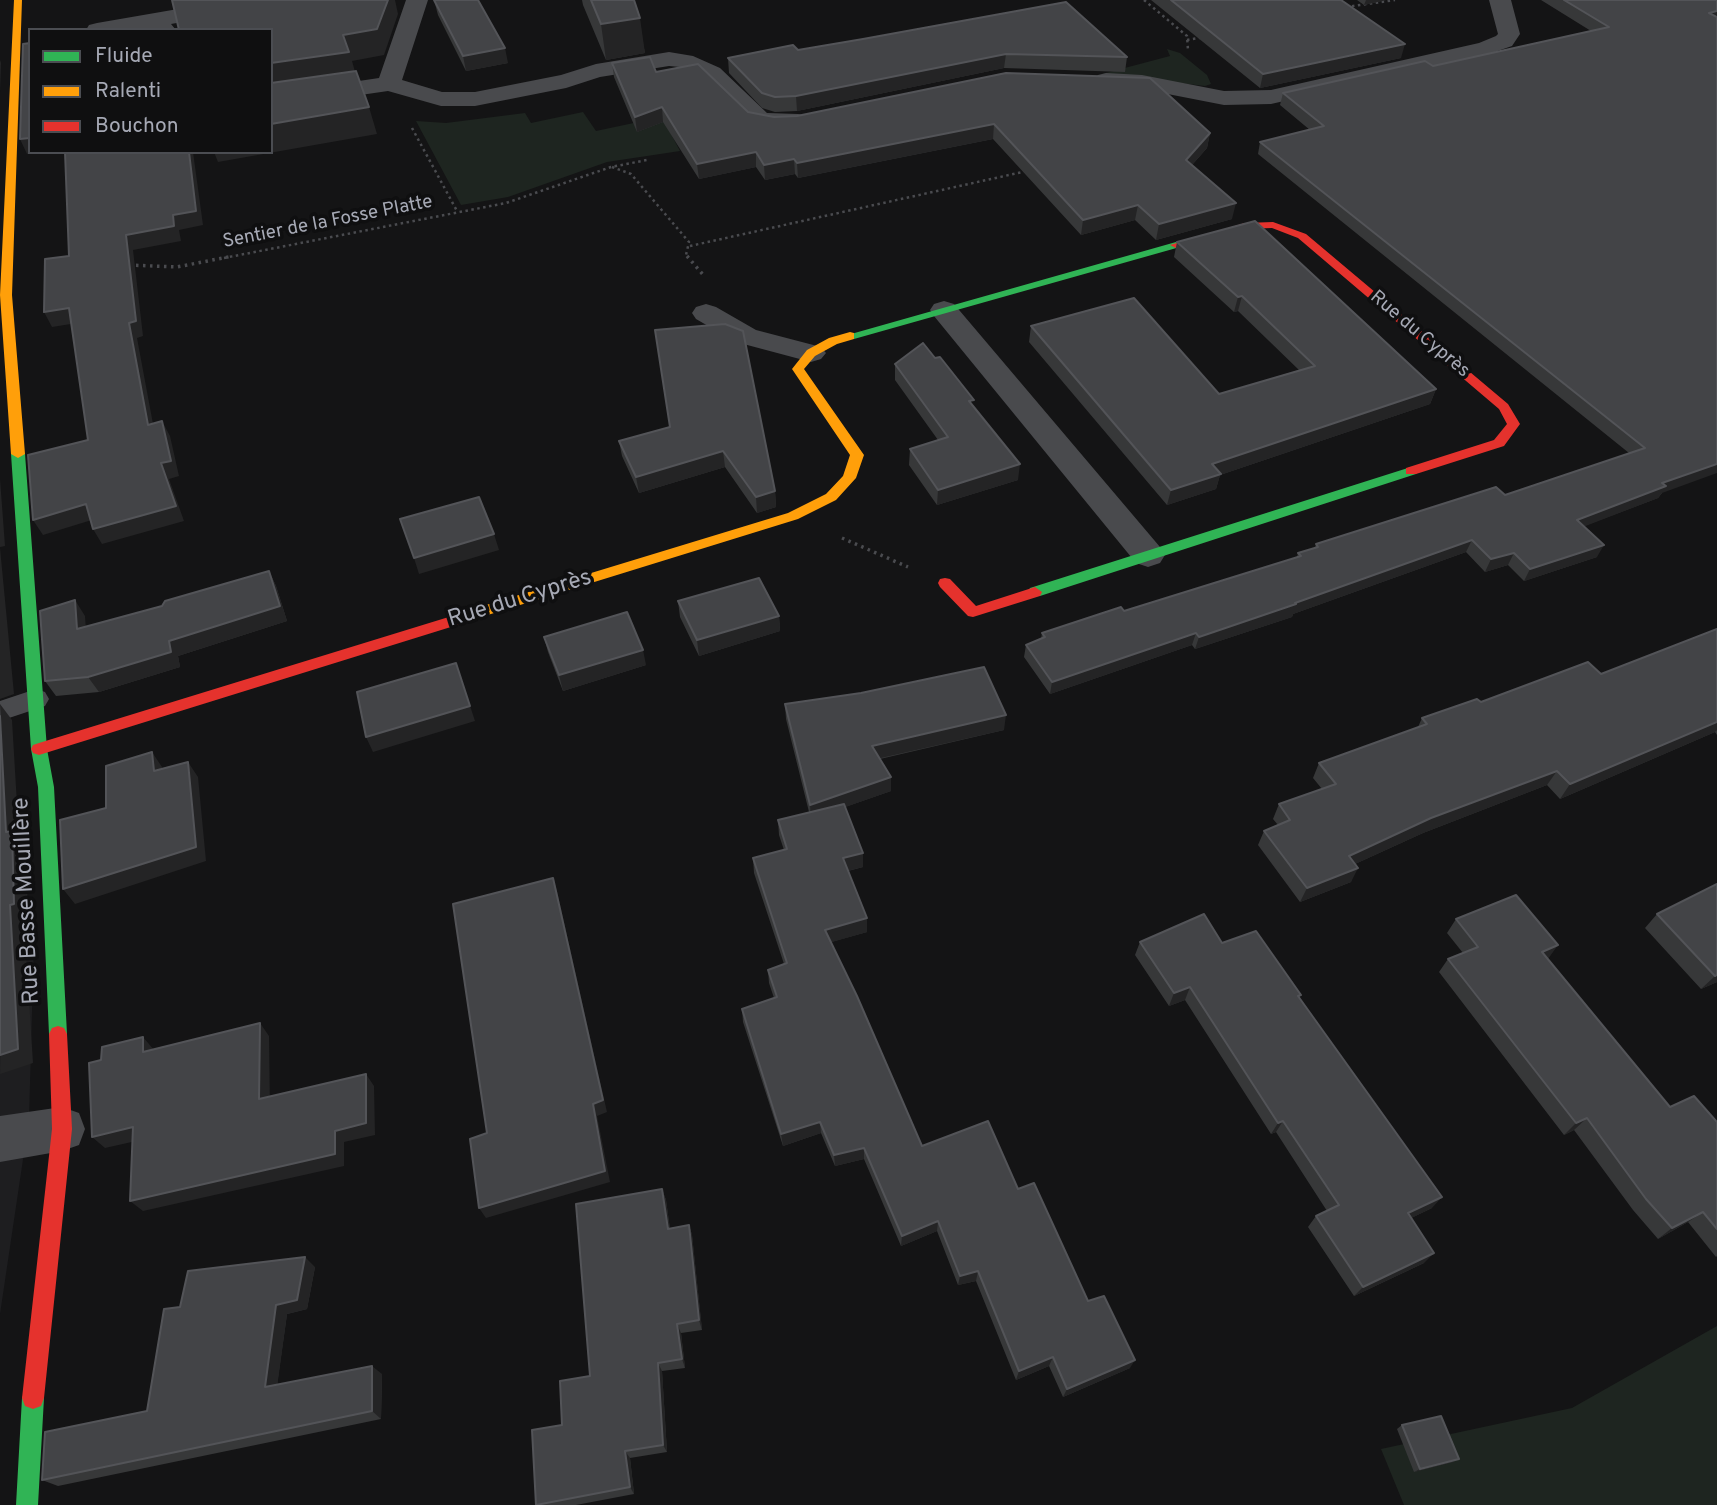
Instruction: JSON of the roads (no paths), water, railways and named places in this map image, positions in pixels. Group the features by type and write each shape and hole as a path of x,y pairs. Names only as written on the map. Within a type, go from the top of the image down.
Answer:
{"street":[{"name":"Rue Basse Mouillère","path":"18,0 23,41 3,296 39,749 46,787 62,1129 34,1381 27,1505"},
{"path":"128,28 159,26 266,0"},
{"path":"389,84 417,0"},
{"path":"1080,79 1142,82 1224,98 1271,97 1486,48 1504,41 1509,34 1500,0"},
{"path":"1402,44 1427,61"},
{"path":"273,101 389,84 409,92 459,100 566,81 596,71 669,59 685,61 712,73 760,120 797,121 823,115"},
{"name":"Rue du Cyprès","path":"39,749 793,516 831,497 849,478 857,455 799,369 811,353 833,341 1245,226 1273,225 1302,236 1504,407 1514,424 1499,443 973,612 945,583"},
{"path":"944,310 1148,555"},
{"path":"706,313 746,336 811,353"},
{"path":"0,1139 62,1129"}],"lane":[{"path":"0,711 36,699"}]}
